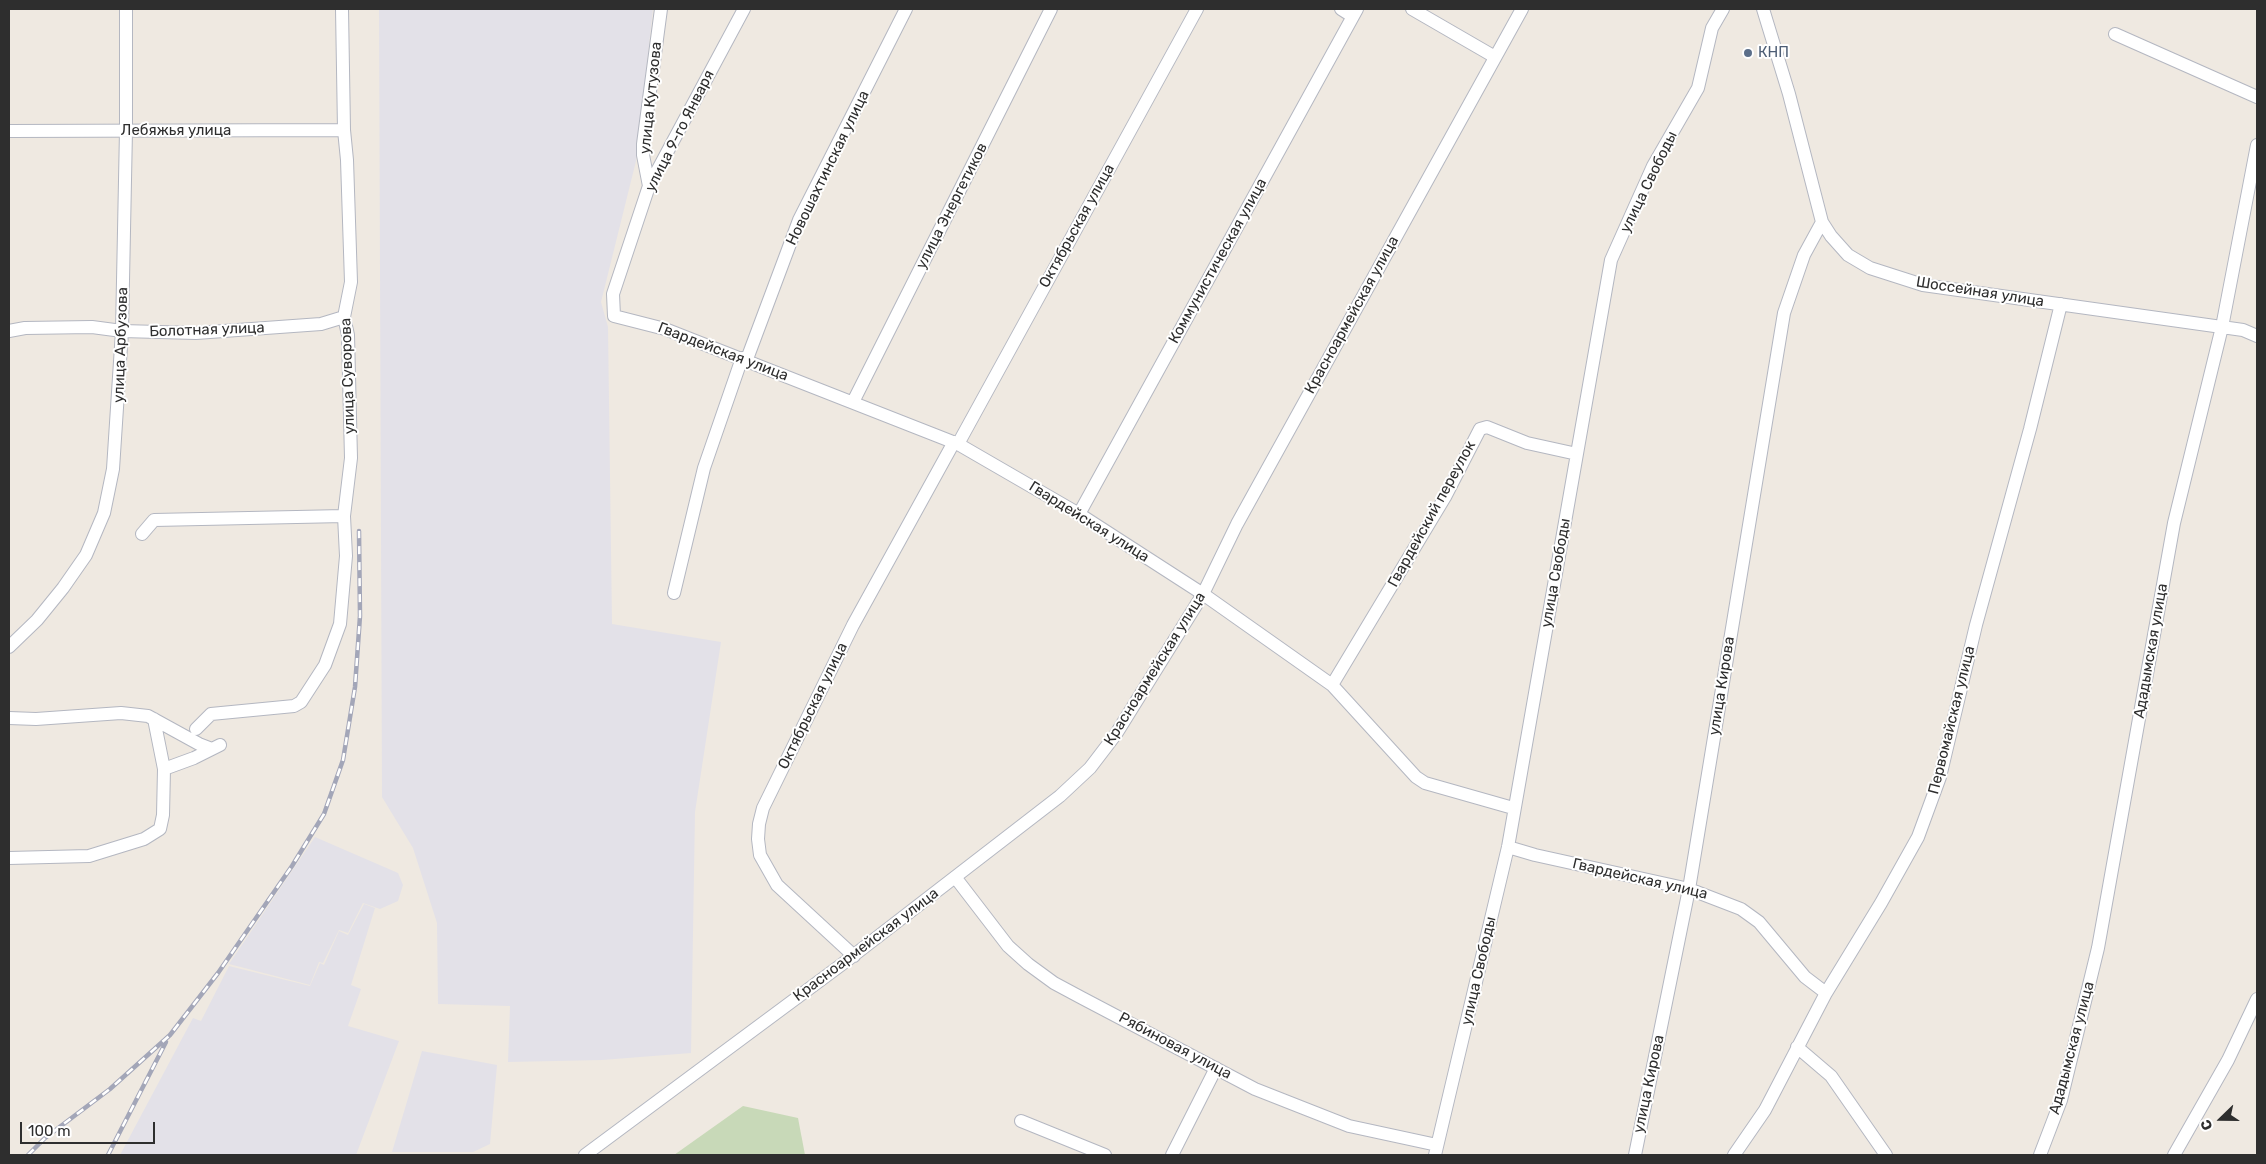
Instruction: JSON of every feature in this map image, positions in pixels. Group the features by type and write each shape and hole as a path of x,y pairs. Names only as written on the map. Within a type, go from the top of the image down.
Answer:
{"street":[{"name":"улица Арбузова","path":"9,647 37,620 86,555 104,513 114,460 122,331 126,130 126,9"},
{"name":"улица Суворова","path":"196,729 211,714 294,706 301,702 325,665 340,624 346,556 344,516 351,458 348,335 344,316 351,282 347,160 344,130 342,9"},
{"name":"улица Кутузова","path":"650,186 642,155 661,9"},
{"name":"улица 9-го Января","path":"614,316 613,294 650,186 744,9"},
{"name":"Новошахтинская улица","path":"674,593 704,468 744,358 799,220 906,9"},
{"name":"улица Энергетиков","path":"852,402 1051,9"},
{"name":"Октябрьская улица","path":"854,956 777,885 760,855 758,839 763,808 853,625 1197,9"},
{"path":"1341,9 1355,12"},
{"path":"1412,9 1495,57"},
{"name":"Красноармейская улица","path":"585,1155 854,956 1060,796 1090,768 1116,734 1203,594 1237,524 1522,9"},
{"name":"улица Свободы","path":"1436,1150 1508,847 1611,260 1653,166 1698,88 1712,28 1723,9"},
{"name":"Шоссейная улица","path":"1763,9 1789,94 1822,222 1831,236 1848,255 1870,268 1923,284 2243,330 2257,336"},
{"name":"Коммунистическая улица","path":"1079,514 1355,12"},
{"path":"2115,34 2257,97"},
{"name":"Лебяжья улица","path":"9,131 344,130"},
{"name":"Ададымская улица","path":"2040,1155 2061,1100 2098,948 2174,523 2222,327 2257,145"},
{"name":"улица Кирова","path":"1635,1155 1689,889 1784,313 1804,255 1822,222"},
{"name":"Первомайская улица","path":"1734,1155 1765,1110 1826,993 1881,903 1918,837 1940,777 1976,625 2030,429 2060,304"},
{"name":"Болотная улица","path":"9,331 25,328 92,327 122,331 196,333 321,324 344,316"},
{"name":"Гвардейская улица","path":"614,316 665,328 956,443 1079,514 1203,594 1332,685 1416,777 1438,788 1514,808"},
{"name":"Гвардейский переулок","path":"1332,685 1445,497 1480,429 1487,427 1527,442 1577,454"},
{"path":"142,534 154,520 344,516"},
{"path":"9,718 36,719 121,713 148,716 199,744 216,747 194,758 164,769"},
{"path":"9,858 89,856 144,839 160,829 163,815 164,769 154,719"},
{"name":"Гвардейская улица","path":"1508,847 1535,855 1689,889 1720,899 1751,915 1805,977 1826,993"},
{"name":"Рябиновая улица","path":"955,877 1008,946 1028,964 1075,994 1254,1088 1349,1126 1436,1150"},
{"path":"2174,1155 2228,1060 2257,999"},
{"path":"1797,1047 1831,1076 1886,1155"},
{"path":"1172,1155 1216,1068"},
{"path":"1021,1121 1105,1155"}],"shaded area":[{"path":"379,9 653,9 636,161 601,302 608,327 612,624 721,642 695,812 691,1053 602,1060 508,1062 510,1006 438,1004 437,923 413,848 382,797"},
{"path":"315,837 398,873 403,885 398,901 380,909 363,903 348,933 339,930 323,963 319,962 310,985 229,964"},
{"path":"364,904 375,908 351,985 361,989 348,1026 399,1041 356,1155 120,1155 193,1018 201,1021 229,966 310,986 320,963 324,965 339,931 348,935"},
{"path":"422,1051 497,1065 490,1144 473,1152 392,1152"}],"green space":[{"path":"743,1106 798,1118 805,1155 674,1155"}],"railway":[{"path":"28,1155 45,1138 110,1089 170,1035 218,973 292,866 324,814 343,760 355,687 360,616 359,531"},
{"path":"108,1155 166,1042"}],"place":[{"name":"КНП","path":"1748,53"}]}
